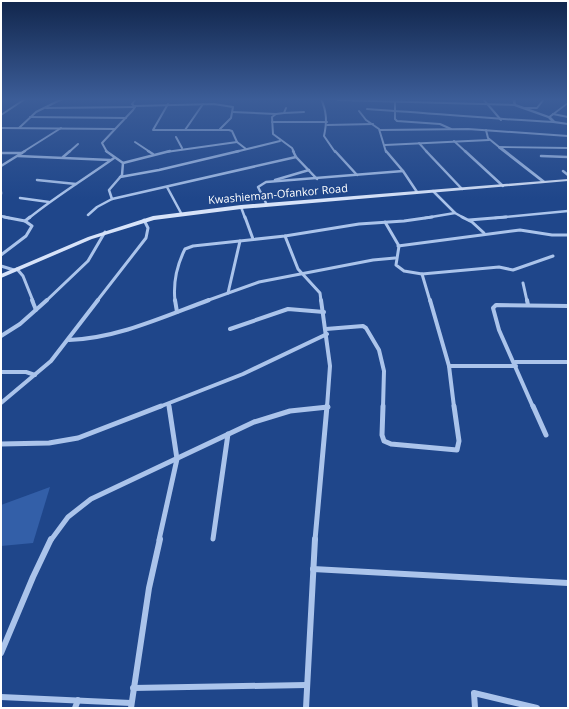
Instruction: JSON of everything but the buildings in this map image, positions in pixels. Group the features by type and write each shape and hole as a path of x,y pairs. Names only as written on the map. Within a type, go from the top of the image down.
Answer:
{"main road":[{"name":"Kwashieman-Ofankor Road","path":"1,276 105,232 144,220 181,213 568,180"}],"street":[{"path":"1,166 55,132"},
{"path":"112,132 102,144 114,158 123,163 153,154 182,148 237,142"},
{"path":"232,132 237,142 246,149"},
{"path":"273,132 280,141 292,148 296,157 317,179"},
{"path":"324,132 323,134 326,140 357,175"},
{"path":"381,132 387,154 403,171 417,192"},
{"path":"485,132 485,134 489,140 543,182"},
{"path":"515,132 568,136"},
{"path":"176,137 182,148"},
{"path":"385,145 489,140"},
{"path":"120,177 159,170 280,141"},
{"path":"454,141 503,186"},
{"path":"135,142 153,154"},
{"path":"419,143 462,189"},
{"path":"63,158 78,144"},
{"path":"499,147 568,148"},
{"path":"1,152 22,153"},
{"path":"18,156 110,160"},
{"path":"541,156 568,157"},
{"path":"88,215 97,207 112,199 280,159 296,157"},
{"path":"25,221 49,202 114,158"},
{"path":"112,199 109,190 124,171 123,163"},
{"path":"267,205 258,188 260,184 309,170"},
{"path":"269,182 403,171"},
{"path":"563,172 568,175"},
{"path":"37,180 76,184"},
{"path":"166,187 181,213"},
{"path":"433,191 455,213 469,220 484,233"},
{"path":"20,198 49,202"},
{"path":"241,207 253,239"},
{"path":"469,220 568,211"},
{"path":"177,312 172,290 185,249 197,245 285,236 359,224 404,221 455,213"},
{"path":"1,216 25,221 31,224 32,229 1,255"},
{"path":"1,403 51,361 69,340 146,238 148,228 144,220"},
{"path":"385,222 398,246 399,251 395,258 396,265 401,270 422,274 499,267 512,270 553,256"},
{"path":"398,246 439,243 484,233 528,230 552,236 568,235"},
{"path":"1,336 21,325 81,268 96,250 105,232"},
{"path":"285,236 295,264 320,294 324,312 330,366 328,407 313,569 306,708"},
{"path":"228,293 240,240"},
{"path":"69,340 89,339 118,333 265,281 373,260 395,258"},
{"path":"1,266 15,269 23,276 36,310"},
{"path":"1,444 61,443 169,404 243,374 326,332 363,326 366,328 379,350 384,371 382,435 387,443 457,450 460,446 449,366 422,274"},
{"path":"523,283 528,305"},
{"path":"546,434 499,330 493,308 496,305 568,306"},
{"path":"230,329 288,309 324,312"},
{"path":"449,366 568,362"},
{"path":"1,372 26,372 35,375"},
{"path":"1,697 78,700 131,706 149,588 177,459 169,404"},
{"path":"1,653 44,550 63,522 79,507 91,499 228,434 269,417 290,411 328,407"},
{"path":"213,539 228,434"},
{"path":"313,569 568,583"},
{"path":"133,688 306,685"},
{"path":"475,708 474,693 537,708"},
{"path":"75,708 78,700"}],"shaded area":[{"path":"50,487 33,543 1,546 1,505"}]}
